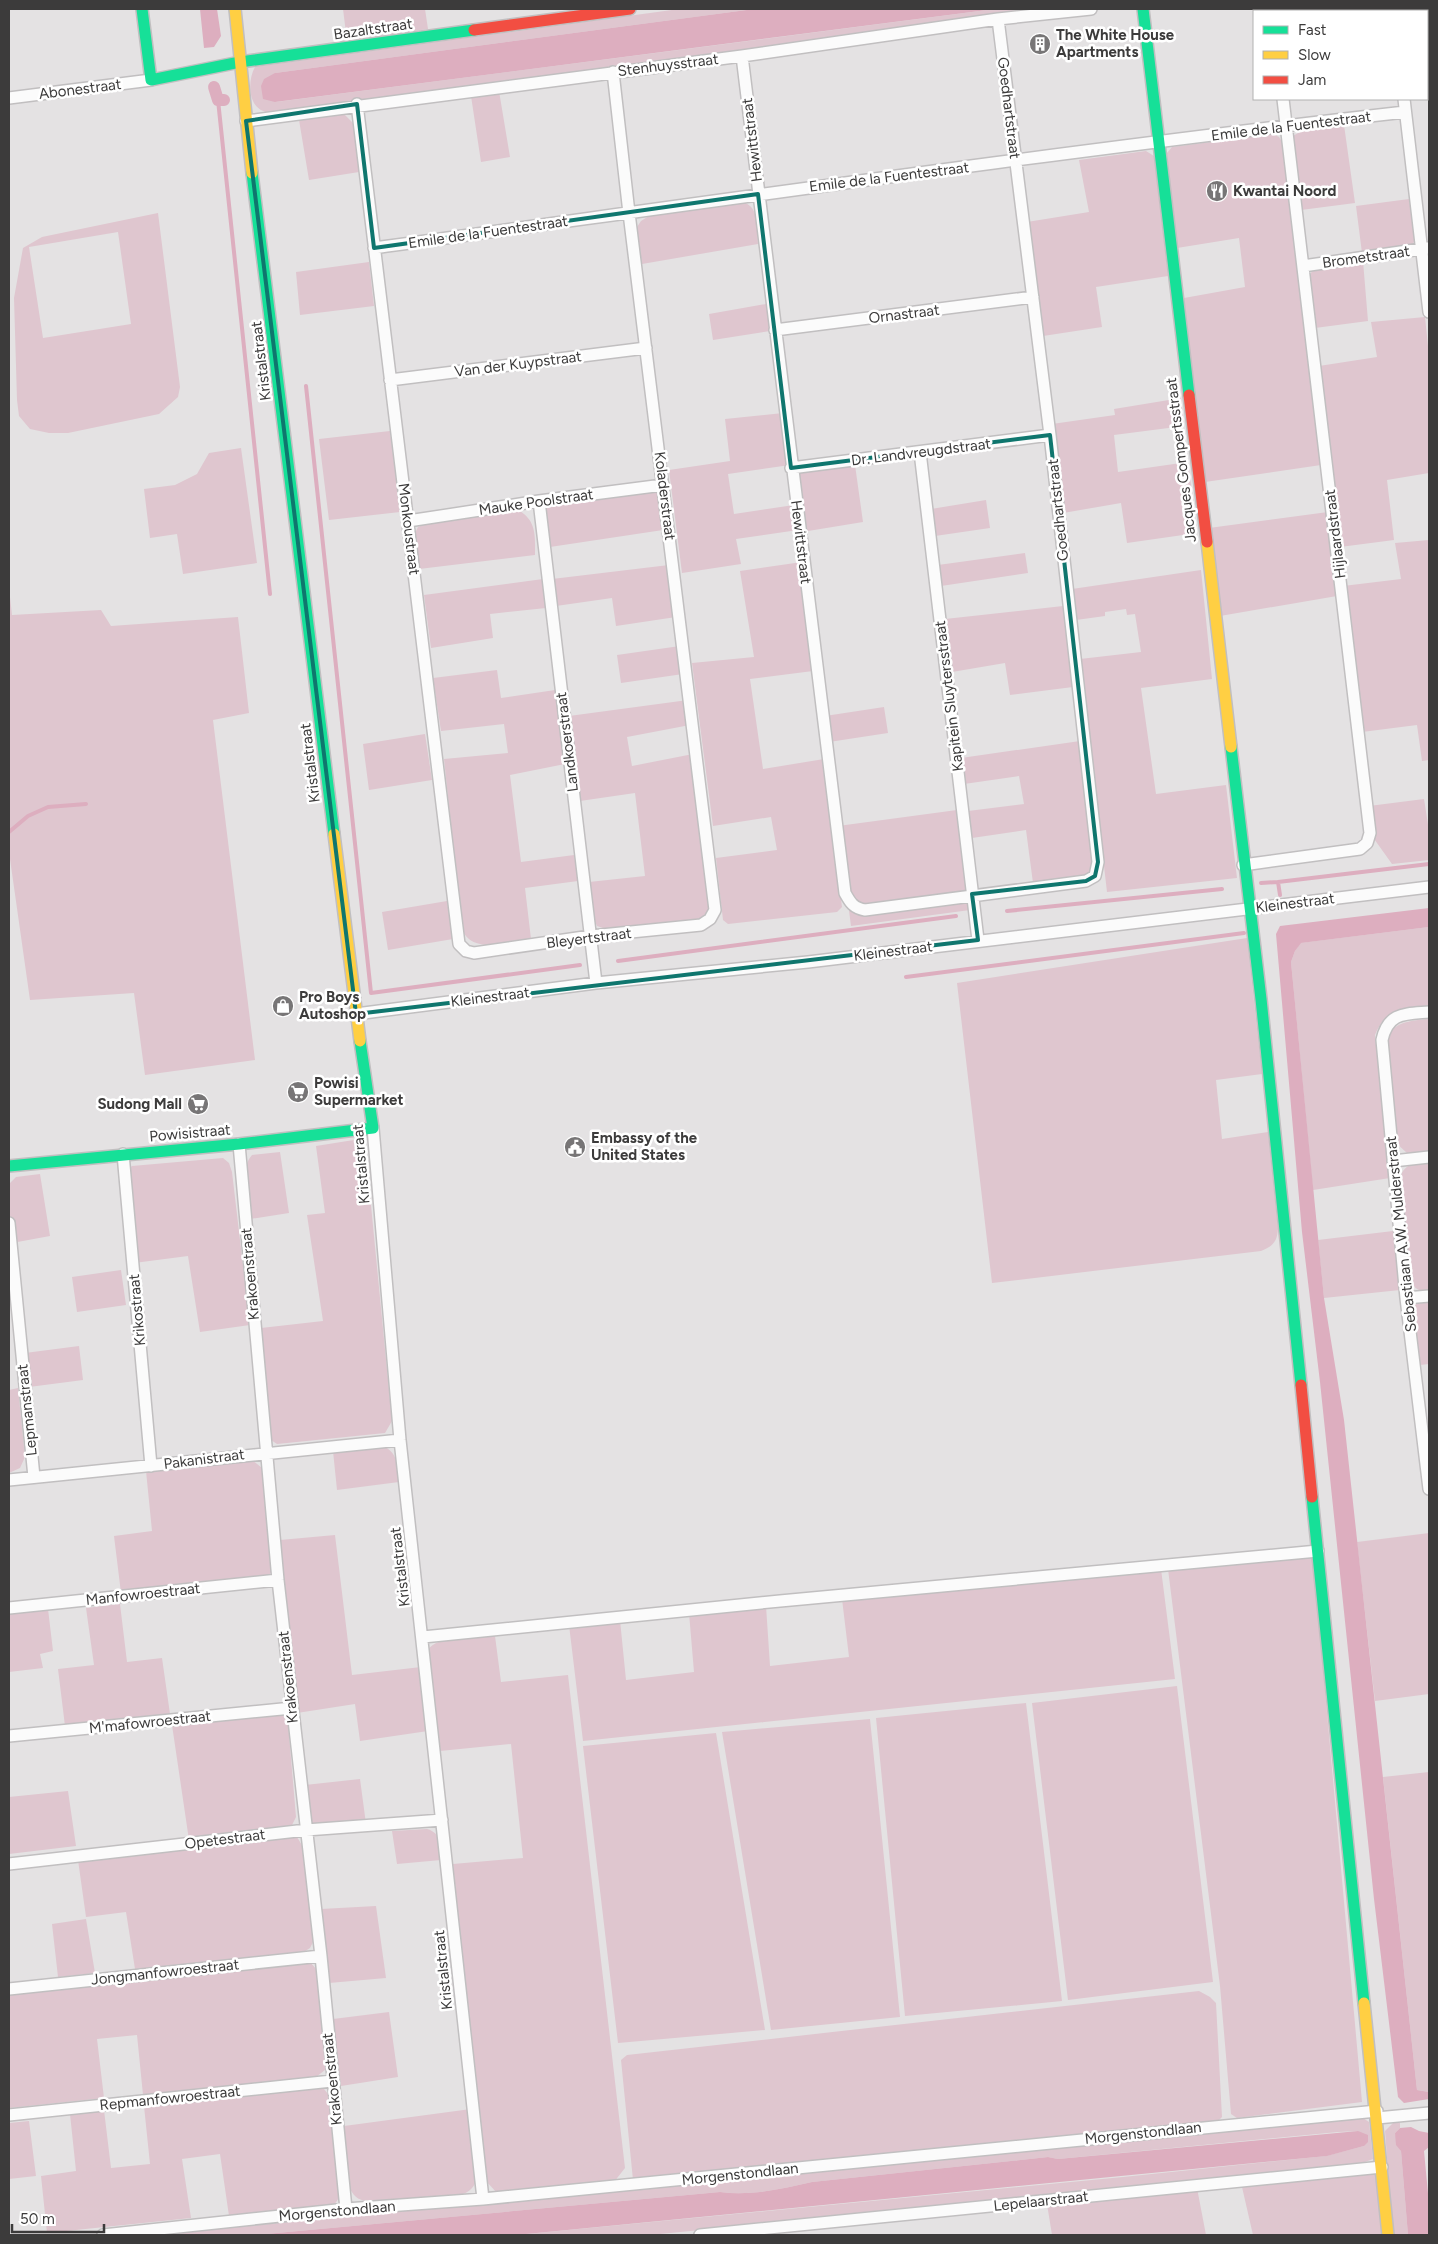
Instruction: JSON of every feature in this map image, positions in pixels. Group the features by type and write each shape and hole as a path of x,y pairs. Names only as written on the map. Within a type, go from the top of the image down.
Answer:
{"street":[{"path":"142,9 152,80"},
{"name":"Kristalstraat","path":"235,9 246,121 356,1014 373,1128 400,1440 483,2199"},
{"name":"Bazaltstraat","path":"152,80 240,62 630,9"},
{"name":"Stenhuysstraat","path":"246,121 357,104 742,56 998,19 1091,9"},
{"name":"Jacques Gompertsstraat","path":"1143,9 1243,864 1250,908 1388,2235"},
{"name":"Goedhartstraat","path":"972,894 1086,881 1095,876 1098,862 1050,435 998,19"},
{"name":"Hewittstraat","path":"742,56 791,468 845,893 850,903 864,910 972,894"},
{"name":"Koladerstraat","path":"613,72 715,910 710,919"},
{"name":"Abonestraat","path":"9,98 152,80"},
{"name":"Hijlaardstraat","path":"1243,864 1360,849 1367,843 1370,833 1284,100"},
{"path":"1404,100 1426,248 1429,312"},
{"name":"Monkoustraat","path":"357,104 459,944 466,951"},
{"name":"Emile de la Fuentestraat","path":"374,248 758,194 1159,141 1405,112"},
{"name":"Brometstraat","path":"1303,266 1426,248"},
{"name":"Ornastraat","path":"775,330 1033,297"},
{"name":"Van der Kuypstraat","path":"390,380 646,348"},
{"name":"Dr. Landvreugdstraat","path":"791,468 1050,435"},
{"name":"Kapitein Sluytersstraat","path":"920,452 978,940"},
{"name":"Mauke Poolstraat","path":"408,521 663,485"},
{"name":"Landkoerstraat","path":"539,501 596,983"},
{"name":"Kleinestraat","path":"356,1014 596,983 808,962 1429,887"},
{"name":"Bleyertstraat","path":"466,951 474,953 591,936 701,926 710,919"},
{"name":"Sebastiaan A.W. Mulderstraat","path":"1429,1012 1402,1015 1392,1020 1383,1034 1382,1040 1406,1298 1427,1439 1429,1489"},
{"name":"Powisistraat","path":"9,1166 239,1144 373,1128"},
{"name":"Krakoenstraat","path":"239,1144 278,1580 346,2209"},
{"name":"Krikostraat","path":"123,1154 151,1466"},
{"path":"1393,1161 1429,1158"},
{"name":"Lepmanstraat","path":"9,1223 34,1478"},
{"path":"1406,1298 1429,1296"},
{"name":"Pakanistraat","path":"9,1480 266,1452 400,1440"},
{"path":"423,1637 780,1601 1318,1551"},
{"name":"Manfowroestraat","path":"9,1608 278,1580"},
{"name":"M'mafowroestraat","path":"9,1736 292,1708"},
{"name":"Opetestraat","path":"9,1864 306,1830 442,1820"},
{"name":"Jongmanfowroestraat","path":"9,1989 320,1956"},
{"name":"Repmanfowroestraat","path":"9,2115 332,2081"},
{"name":"Morgenstondlaan","path":"104,2235 346,2209 483,2199 1377,2115 1429,2113"},
{"name":"Lepelaarstraat","path":"700,2235 748,2233 1382,2167"}],"highlighted area":[{"path":"357,104 374,248 758,194 791,468 1050,435 1098,862 1095,876 1086,881 972,894 978,940 356,1014 246,121"}],"shaded area":[{"path":"200,9 217,9 221,36 214,47 204,48"},
{"path":"343,9 425,9 428,29 347,41"},
{"path":"679,9 754,9 275,73 276,102 995,9 1055,9 266,112 260,109 252,100 250,86 255,67"},
{"path":"754,9 995,9 275,102 263,99 261,86 264,79 275,73"},
{"path":"499,91 510,157 481,162 471,96"},
{"path":"344,114 353,123 359,172 309,180 299,120"},
{"path":"1344,125 1355,203 1301,210 1293,136 1305,129"},
{"path":"1273,134 1279,137 1284,145 1321,465 1205,482 1184,298 1245,287 1239,238 1177,248 1167,153 1172,147"},
{"path":"1146,151 1154,156 1168,276 1096,287 1102,327 1043,336 1027,222 1089,212 1079,160"},
{"path":"1409,199 1415,239 1413,244 1407,247 1362,253 1356,206"},
{"path":"743,202 755,214 758,244 642,264 637,227 641,221 649,216"},
{"path":"158,213 180,387 178,397 159,414 68,433 49,433 30,429 19,416 14,298 23,248 42,237","holes":["118,232 131,324 43,338 29,247"]},
{"path":"1363,261 1368,321 1315,328 1309,277 1312,271 1318,267"},
{"path":"369,262 374,306 300,315 296,272"},
{"path":"766,304 770,331 713,340 709,314"},
{"path":"1425,317 1429,356 1429,473 1387,480 1394,540 1340,547 1319,366 1377,357 1371,322"},
{"path":"1181,398 1184,426 1114,435 1118,472 1188,462 1197,533 1127,543 1121,503 1063,513 1052,424 1115,415 1114,409"},
{"path":"783,413 790,465 728,474 734,514 794,505 798,530 736,539 741,564 682,573 669,470 730,461 725,419"},
{"path":"390,431 400,512 329,520 319,439"},
{"path":"241,448 257,563 183,574 177,534 150,538 144,489 175,485 197,474 209,453"},
{"path":"855,465 863,522 802,532 795,479 801,470"},
{"path":"652,487 660,496 663,530 550,547 545,512 549,504"},
{"path":"986,500 990,528 935,536 931,509"},
{"path":"520,511 530,520 534,530 535,555 419,569 414,535 418,527 428,523"},
{"path":"1328,512 1337,596 1220,616 1209,528"},
{"path":"1429,540 1429,760 1422,761 1417,725 1362,732 1343,586 1401,579 1395,543"},
{"path":"1025,553 1028,573 941,586 938,565"},
{"path":"802,562 813,671 750,679 763,769 824,759 842,907 837,912 728,924 723,920 716,858 777,850 771,817 713,826 692,663 754,657 740,571"},
{"path":"669,565 676,617 616,626 612,598 556,606 552,579"},
{"path":"1201,570 1212,679 1141,688 1156,794 1226,785 1237,878 1107,892 1080,659 1141,652 1135,614 1127,615 1126,609 1105,612 1105,616 1076,620 1072,589"},
{"path":"543,579 546,608 490,614 493,638 431,648 424,595"},
{"path":"9,588 12,615 101,610 111,626 238,617 249,713 213,720 255,1060 145,1075 134,993 30,1000 9,852"},
{"path":"1063,606 1073,687 1010,695 1005,663 952,672 945,619"},
{"path":"680,646 683,674 621,683 617,655"},
{"path":"497,670 501,698 555,690 565,764 510,775 521,862 574,855 578,881 525,888 531,939 483,945 467,938 462,930 444,759 508,753 504,724 441,731 433,678"},
{"path":"688,700 690,725 627,737 632,766 693,754 713,899 709,914 698,919 606,929 597,926 594,919 589,882 645,876 635,793 580,801 569,716"},
{"path":"884,707 888,733 829,742 825,716"},
{"path":"425,734 432,780 369,790 363,744"},
{"path":"1080,741 1095,862 1093,870 1087,875 1033,883 1026,830 972,838 968,811 1024,804 1019,776 964,784 961,758"},
{"path":"1424,799 1429,831 1429,860 1392,864 1372,836 1369,806"},
{"path":"957,810 970,910 851,926 838,826"},
{"path":"447,901 453,939 388,950 382,912"},
{"path":"1429,908 1429,927 1301,943 1295,951 1291,962 1324,1298 1344,1420 1417,2090 1429,2092 1429,2099 1404,2103 1398,2097 1374,1899 1320,1382 1302,1232 1276,934 1280,926"},
{"path":"1429,927 1429,1007 1403,1010 1390,1015 1384,1019 1375,1035 1390,1178 1313,1190 1291,962 1295,951 1300,943"},
{"path":"1247,938 1262,1074 1216,1080 1222,1139 1268,1132 1278,1229 1274,1243 1261,1251 992,1283 957,983"},
{"path":"1429,1019 1429,1151 1407,1153 1396,1143 1385,1043 1392,1030 1402,1023"},
{"path":"360,1139 365,1144 392,1421 385,1433 277,1444 271,1440 261,1328 323,1321 307,1215 325,1213 316,1146"},
{"path":"280,1152 289,1213 250,1219 245,1186 248,1162 252,1155"},
{"path":"223,1158 229,1163 232,1172 250,1325 200,1332 188,1256 134,1263 127,1170 132,1166"},
{"path":"1429,1162 1429,1290 1421,1291 1411,1284 1400,1177 1408,1166 1415,1163"},
{"path":"40,1174 50,1236 12,1243 9,1215 9,1184 16,1177"},
{"path":"1393,1231 1400,1290 1324,1298 1318,1240"},
{"path":"121,1270 126,1305 77,1312 72,1277"},
{"path":"1429,1301 1429,1364 1420,1365 1413,1305"},
{"path":"79,1346 83,1380 29,1387 25,1353"},
{"path":"18,1388 25,1457 20,1468 9,1473 9,1390"},
{"path":"383,1446 392,1452 395,1457 399,1482 337,1490 333,1451"},
{"path":"252,1460 262,1468 272,1570 269,1576 121,1593 114,1536 152,1531 146,1471"},
{"path":"1429,1533 1429,1694 1375,1701 1357,1542"},
{"path":"335,1535 352,1675 421,1667 428,1731 360,1741 355,1704 297,1713 280,1540"},
{"path":"1313,1557 1362,2102 1237,2118 1231,2114 1220,1986 1168,1569"},
{"path":"1161,1569 1175,1679 583,1741 569,1625 620,1620 626,1680 694,1672 689,1613 766,1606 770,1666 849,1657 842,1599"},
{"path":"120,1604 127,1662 162,1658 170,1714 65,1726 58,1669 94,1665 86,1608"},
{"path":"48,1609 53,1651 40,1654 43,1668 9,1672 9,1613"},
{"path":"495,1636 501,1682 568,1675 625,2168 614,2182 497,2193 486,2181 453,1864 523,1858 511,1744 440,1751 428,1650 433,1645 448,1639"},
{"path":"1177,1686 1213,1982 1068,2000 1032,1703"},
{"path":"1026,1703 1062,2001 905,2016 876,1718"},
{"path":"282,1714 288,1723 296,1817 290,1829 189,1840 172,1725"},
{"path":"870,1719 900,2017 771,2030 722,1732"},
{"path":"716,1733 765,2030 618,2043 583,1746"},
{"path":"1429,1772 1429,2092 1417,2090 1383,1777"},
{"path":"360,1779 366,1824 315,1827 310,1823 305,1785"},
{"path":"68,1791 76,1846 9,1854 9,1797"},
{"path":"427,1829 438,1837 441,1860 397,1864 392,1831"},
{"path":"297,1837 303,1847 313,1942 310,1948 299,1955 135,1969 126,1912 86,1917 78,1860"},
{"path":"376,1906 386,1978 329,1983 321,1909"},
{"path":"86,1919 95,1973 58,1977 52,1924"},
{"path":"310,1962 317,1970 325,2064 325,2070 316,2077 143,2095 137,2035 97,2039 104,2098 9,2108 9,1995"},
{"path":"1199,1991 1216,2003 1222,2117 1217,2122 633,2180 621,2060 627,2055"},
{"path":"389,2012 398,2077 341,2086 333,2019"},
{"path":"318,2088 324,2089 328,2094 341,2195 334,2205 229,2216 220,2154 182,2159 191,2218 47,2233 41,2176 76,2171 70,2114 104,2110 111,2168 150,2164 144,2106"},
{"path":"471,2109 478,2175 475,2184 469,2191 463,2194 370,2201 356,2197 352,2192 350,2189 344,2126"},
{"path":"1363,2118 1369,2122 1373,2159 1357,2165 650,2235 516,2235 1326,2156 1364,2146 1358,2131 1338,2132 1058,2159 1048,2157 812,2182 755,2192 720,2192 255,2235 157,2235 1288,2123"},
{"path":"29,2121 36,2176 9,2179 9,2123"},
{"path":"1393,2123 1400,2123 1400,2128 1395,2133 1401,2151 1408,2235 1393,2235 1385,2131"},
{"path":"1411,2127 1429,2133 1429,2147 1424,2151 1429,2204 1429,2235 1408,2235 1401,2151 1396,2145 1395,2133 1400,2128"},
{"path":"1358,2131 1368,2135 1368,2142 1364,2146 1327,2156 516,2235 255,2235 720,2192 755,2192 812,2182 1048,2157 1058,2159"},
{"path":"1373,2171 1378,2178 1384,2235 1253,2235 1242,2187"},
{"path":"1197,2188 1206,2235 1052,2235 1047,2204"}],"waterway":[{"path":"214,87 218,100 224,100"},
{"path":"218,100 270,594"},
{"path":"306,386 371,993 580,965"},
{"path":"9,832 28,816 48,807 86,804"},
{"path":"1280,895 1278,882 1429,864"},
{"path":"1261,883 1278,882"},
{"path":"1007,911 1222,889"},
{"path":"618,961 956,916"},
{"path":"906,977 1244,933"}],"traffic: fast":[{"path":"142,9 151,80 240,62 474,30"},
{"path":"1143,9 1189,395"},
{"path":"252,173 334,834"},
{"path":"1231,747 1261,999 1301,1385"},
{"path":"9,1166 239,1144 373,1128 360,1041"},
{"path":"1312,1497 1364,2003"}],"traffic: slow":[{"path":"235,9 252,173"},
{"path":"1207,542 1231,747"},
{"path":"334,834 360,1041"},
{"path":"1364,2003 1388,2235"}],"traffic: jam":[{"path":"474,30 630,9"},
{"path":"1189,395 1207,542"},
{"path":"1301,1385 1312,1497"}],"place":[{"name":"The White House Apartments","path":"1040,44"},
{"name":"Kwantai Noord","path":"1217,191"},
{"name":"Pro Boys Autoshop","path":"283,1006"},
{"name":"Powisi Supermarket","path":"298,1092"},
{"name":"Sudong Mall","path":"198,1104"},
{"name":"Embassy of the United States","path":"575,1147"}]}
